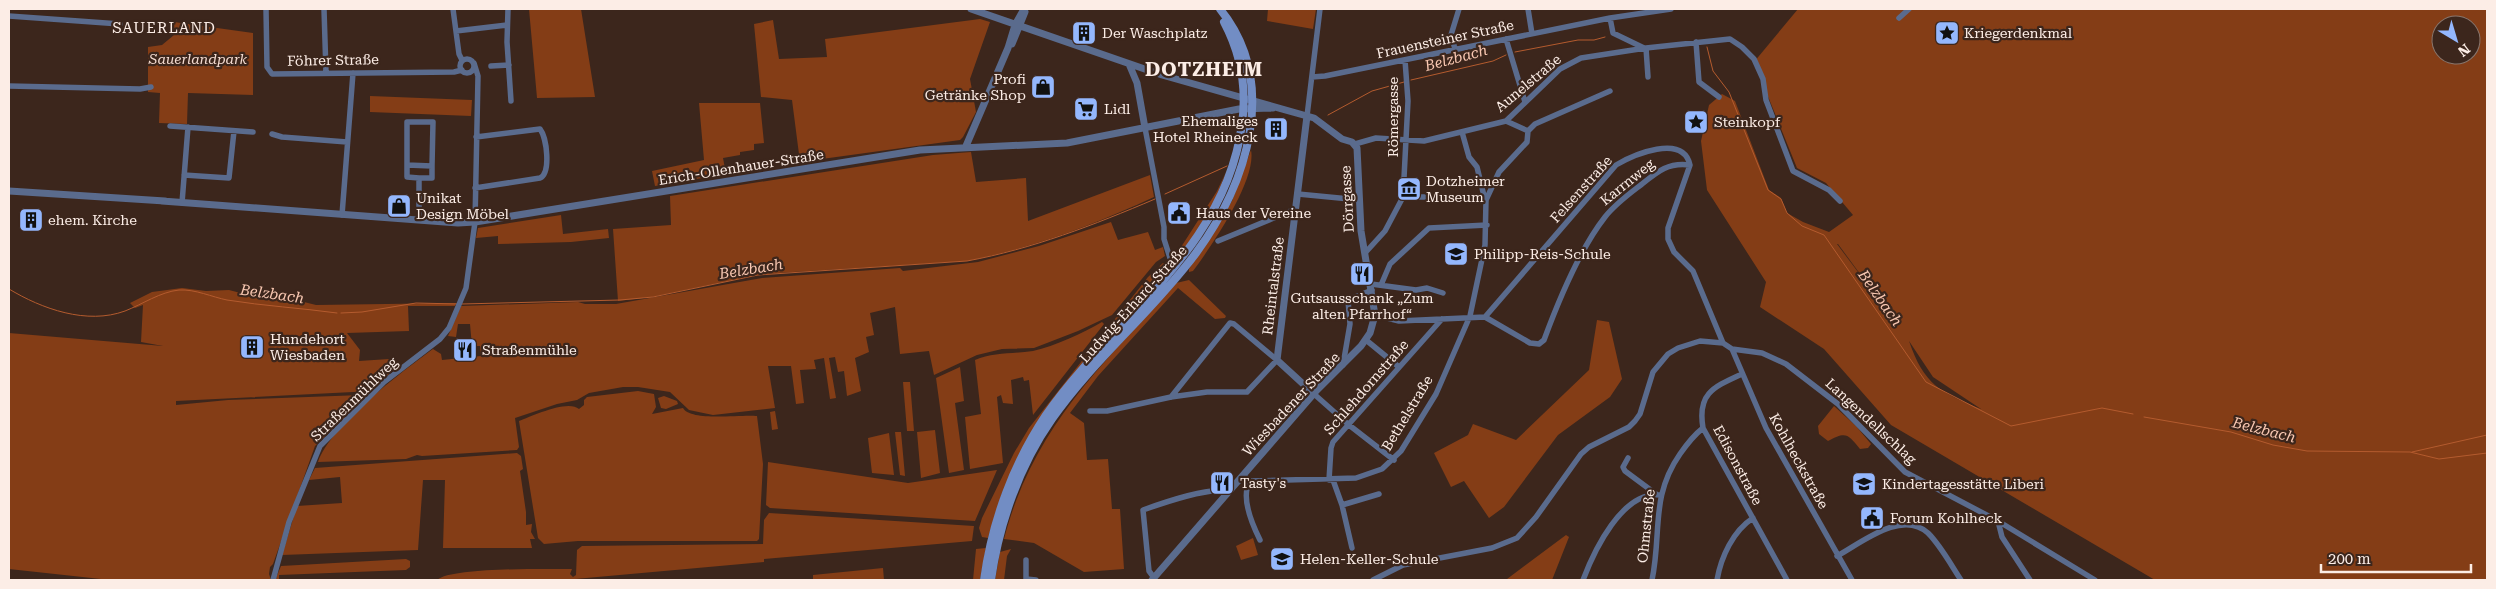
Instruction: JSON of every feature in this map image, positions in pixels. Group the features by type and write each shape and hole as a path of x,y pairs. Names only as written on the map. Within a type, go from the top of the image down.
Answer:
{"main road":[{"name":"Ludwig-Erhard-Straße","path":"1184,263 1222,194 1238,148 1243,119 1244,98 1239,61 1219,9"},
{"name":"Ludwig-Erhard-Straße","path":"984,580 992,537 1003,500 1015,470 1036,431 1070,384 1184,263 1214,225 1229,197 1247,146 1253,105 1251,80 1242,44 1219,9"},
{"name":"Ludwig-Erhard-Straße","path":"991,580 999,537 1010,503 1022,473 1042,434 1086,375 1173,275"}],"street":[{"path":"12,9 9,15 120,24"},
{"name":"Föhrer Straße","path":"266,9 269,71 272,74 454,72 462,70 469,72"},
{"path":"324,9 326,73"},
{"path":"453,9 462,70"},
{"path":"508,9 507,25 511,101"},
{"path":"971,9 1150,71 1244,98 1253,105 1317,119 1342,139 1355,144"},
{"path":"970,146 978,122 1025,9"},
{"path":"1308,116 1320,9"},
{"path":"1455,49 1451,35 1459,9"},
{"path":"1528,9 1532,34"},
{"name":"Frauensteiner Straße","path":"1312,77 1406,60 1610,18 1671,9"},
{"path":"1899,18 1909,9"},
{"path":"1610,18 1613,33 1645,48 1648,77"},
{"path":"456,32 507,25"},
{"path":"1506,39 1525,102"},
{"name":"Aunelstraße","path":"1355,144 1361,141 1381,138 1424,141 1506,121 1560,69 1581,58 1645,48 1730,39 1742,47 1754,59 1763,79 1766,100 1792,172 1830,190 1840,201"},
{"path":"1696,42 1699,82 1718,97"},
{"path":"462,60 469,59 474,63 478,73 475,222"},
{"name":"Römergasse","path":"1365,253 1385,231 1404,197 1408,101 1406,60"},
{"path":"474,63 474,68 469,72 478,82"},
{"path":"1129,64 1137,83 1164,226 1164,239 1170,258"},
{"path":"490,66 509,65"},
{"path":"1137,83 1143,74 1150,71"},
{"path":"342,215 353,73"},
{"path":"9,86 140,90 151,87"},
{"path":"1486,197 1499,172 1526,142 1528,131 1535,124 1610,91"},
{"name":"Erich-Ollenhauer-Straße","path":"9,191 342,215 475,222 920,150 1067,142 1244,109 1253,105"},
{"path":"1230,111 1243,119"},
{"path":"1143,113 1152,122 1161,125"},
{"name":"Rheintalstraße","path":"1277,360 1308,116"},
{"path":"1506,121 1528,131"},
{"path":"407,122 433,122 432,178 407,177 407,165 407,122"},
{"path":"170,126 253,132"},
{"path":"180,203 188,127"},
{"path":"475,188 540,178 546,174 547,168 543,134 540,129 476,137"},
{"path":"184,175 229,178 234,131"},
{"path":"1462,132 1469,157 1477,167 1486,197"},
{"path":"272,134 282,137 347,142"},
{"name":"Dörrgasse","path":"1355,144 1358,150 1361,231 1365,253"},
{"name":"Felsenstraße","path":"1486,317 1616,165 1642,152 1671,149 1683,152 1690,165"},
{"name":"Karrnweg","path":"1486,317 1530,343 1539,344 1544,340 1587,244 1606,216 1624,198 1664,168 1678,163 1690,165"},
{"path":"407,165 432,166"},
{"path":"1690,165 1668,228 1668,239 1674,252 1693,271 1722,343"},
{"path":"419,178 419,220"},
{"path":"1298,194 1360,200"},
{"path":"1404,197 1486,197"},
{"name":"Bethelstraße","path":"1250,481 1331,480 1366,476 1382,469 1394,460 1432,401 1470,316 1480,274 1487,225 1486,197"},
{"path":"1218,241 1293,210 1296,211"},
{"name":"Straßenmühlweg","path":"273,580 289,522 320,446 384,382 446,333 467,282 468,258 475,222"},
{"path":"1381,285 1390,264 1430,228 1487,225"},
{"name":"Wiesbadener Straße","path":"1150,579 1314,394 1366,340 1375,315 1365,253"},
{"path":"1343,366 1350,324 1348,300 1371,287 1381,285 1416,290 1427,288 1443,293"},
{"path":"1375,315 1399,321 1470,316 1486,317"},
{"name":"Schlehdornstraße","path":"1331,480 1331,446 1442,319"},
{"path":"1171,397 1227,325 1231,323 1277,360 1349,425 1394,460"},
{"path":"1366,340 1399,367"},
{"path":"1373,580 1403,565 1501,546 1517,538 1536,517 1580,454 1635,421 1640,414 1653,372 1668,354 1694,342 1711,341 1722,343 1732,349"},
{"name":"Kohlheckstraße","path":"1732,349 1766,428 1852,580"},
{"name":"Langendellschlag","path":"1732,349 1762,353 1786,364 1838,404 1905,472 1998,521 2095,580"},
{"path":"1090,411 1107,411 1171,397 1207,392 1245,392 1250,390 1277,360"},
{"name":"Edisonstraße","path":"1742,374 1719,384 1705,398 1702,408 1704,428 1787,580"},
{"name":"Ohmstraße","path":"1652,580 1656,562 1658,495 1676,460 1691,439 1704,428"},
{"path":"1628,458 1624,467 1625,471 1658,495"},
{"path":"1243,474 1250,481 1246,493 1251,520 1260,540"},
{"path":"1331,480 1342,505 1352,548"},
{"path":"1150,579 1142,510 1188,496 1222,490 1227,493"},
{"path":"1342,505 1379,494"},
{"path":"1583,580 1592,557 1614,522 1639,500 1658,495"},
{"path":"1717,580 1721,563 1734,538 1741,527 1753,518"},
{"path":"1998,521 2002,537 2030,580"},
{"path":"1837,556 1891,527 1910,524 1927,533 1961,580"},
{"path":"1026,560 1026,580 1036,580"}],"green space":[{"path":"529,9 581,9 595,97 537,98"},
{"path":"1268,9 1316,9 1313,29 1267,21"},
{"path":"1798,9 2487,9 2487,580 2155,580 1891,425 1824,349 1760,307 1766,282 1707,190 1701,141 1709,105 1722,94 1735,101 1769,190 1781,198 1787,213 1803,222 1829,232 1853,215 1826,183 1797,168 1754,62","holes":["1837,244 1838,244 1891,316","1909,341 1933,377 1981,409 1944,392 1935,385 1921,368"]},
{"path":"980,19 990,22 970,79 976,112 960,140 800,162 792,100 761,97 754,24 773,20 779,59 827,57 825,39"},
{"name":"Sauerlandpark","path":"174,22 253,33 253,95 188,93 187,124 159,123 160,93 148,92 148,47 162,45 174,35"},
{"path":"370,96 472,100 471,116 370,112"},
{"path":"699,103 760,103 764,143 754,144 754,150 740,152 740,155 723,158 726,174 655,186 652,171 704,160"},
{"path":"1251,150 1251,163 1247,178 1231,213 1193,271 1189,272 1189,269 1232,201"},
{"path":"971,152 976,182 1026,178 1028,221 1150,175 1154,197 1062,235 991,256 967,261 761,274 652,297 618,301 613,229 671,225 670,196 933,155"},
{"path":"1226,172 1210,212 1176,262 1174,258 1217,191"},
{"path":"561,215 563,234 608,229 609,238 571,242 498,244 498,236 476,238 478,228"},
{"path":"1111,222 1118,240 1148,232 1155,250 1163,247 1165,256 1156,262 1112,315 1034,348 1002,349 977,355 934,375 929,351 900,354 895,307 870,313 874,335 866,337 869,352 855,358 861,391 847,396 844,371 838,372 835,357 829,358 836,398 830,399 824,358 814,360 816,369 800,370 804,403 796,404 791,366 768,366 775,408 713,415 689,410 670,392 638,387 623,387 589,393 577,400 557,404 515,418 519,447 517,450 417,455 406,459 318,462 325,448 351,416 433,349 441,354 442,360 481,356 480,346 472,346 470,324 458,324 456,337 448,336 461,306 578,302 585,304 616,304 762,278 900,268 903,271 978,262 1039,246"},
{"path":"1163,263 1171,265 1120,323 1002,493 988,538 982,537 979,528 982,518 1014,453 1029,428 1148,277"},
{"path":"1189,280 1226,316 1225,318 1215,319 1178,288 1098,376 1070,413 1084,423 1087,460 1108,459 1112,509 1120,509 1124,569 1084,572 1034,543 1004,539 1017,499 1033,463 1073,400 1122,342 1176,283"},
{"path":"182,288 206,291 229,290 260,298 300,301 316,305 456,303 455,306 408,306 409,331 347,333 360,350 359,361 389,359 389,369 391,372 373,391 176,401 176,405 228,400 362,395 365,398 315,446 273,564 270,567 269,574 271,580 110,580 9,569 9,333 163,346 141,342 143,305 135,308 130,303 152,292"},
{"path":"1597,320 1609,322 1622,379 1610,397 1558,435 1504,507 1489,518 1464,481 1451,487 1434,453 1468,435 1473,424 1516,440 1589,370"},
{"path":"1102,322 1104,324 1033,415 1029,380 1024,381 1023,377 1011,380 1013,404 1003,403 1001,395 997,397 1003,463 970,469 965,417 981,414 975,360 982,357 1042,349 1069,339"},
{"path":"960,367 964,401 955,403 964,470 949,473 936,378"},
{"path":"903,382 910,382 914,431 907,431"},
{"path":"638,391 654,394 656,407 652,414 683,408 696,415 717,417 757,416 763,464 759,539 757,541 578,541 544,544 538,538 519,421 559,407 574,406 579,409 584,405 584,400 587,397"},
{"path":"664,396 677,401 678,404 666,409 661,408 658,398"},
{"path":"1834,406 1856,426 1871,444 1868,448 1860,449 1849,437 1843,435 1828,441 1819,434 1818,426"},
{"path":"775,411 778,429 772,430 770,412"},
{"path":"935,430 940,473 921,478 917,432"},
{"path":"895,432 901,432 905,476 900,475"},
{"path":"889,433 894,475 872,473 868,438"},
{"path":"517,453 521,456 523,469 520,471 526,525 532,524 531,532 535,539 530,539 532,548 443,548 445,480 423,480 418,550 282,555 297,506 342,503 340,477 309,480 315,468"},
{"path":"768,462 908,483 997,470 975,521 770,508 766,505"},
{"path":"769,513 974,526 972,541 764,559 764,562 564,580 437,580 461,573 523,569 572,569 570,574 573,577 576,575 577,550 582,546 763,544 764,520"},
{"path":"1566,535 1569,537 1552,580 1501,580 1507,579"},
{"path":"1253,538 1258,555 1241,560 1236,546"},
{"path":"986,548 980,580 973,580 976,549"},
{"path":"1011,549 1007,556 1004,580 995,580 1000,552"},
{"path":"406,559 410,561 410,567 406,570 279,575 279,580 275,580 281,566"},
{"path":"883,568 884,580 813,580 813,575"}],"waterway":[{"name":"Belzbach","path":"1515,52 1605,37"},
{"name":"Belzbach","path":"1707,47 1713,71 1729,92 1768,190 1781,199 1787,213 1802,226 1824,235 1926,382 2011,426 2102,408 2133,414"},
{"name":"Belzbach","path":"1411,80 1493,61 1506,55"},
{"name":"Belzbach","path":"1328,115 1372,91 1404,82"},
{"name":"Belzbach","path":"1165,194 1227,166"},
{"name":"Belzbach","path":"462,304 620,300 653,297 758,275 967,261 1039,243 1155,199"},
{"path":"9,289 36,303 65,313 80,315 110,315 125,311 165,293 179,290 227,300 337,313"},
{"name":"Belzbach","path":"341,313 362,312 416,303 458,304"},
{"name":"Belzbach","path":"2144,417 2231,432 2273,445 2307,451 2410,452 2439,459 2487,453"},
{"path":"2412,452 2487,435"}],"place":[{"name":"Der Waschplatz","path":"1084,33"},
{"name":"Kriegerdenkmal","path":"1947,33"},
{"name":"Profi Getränke Shop","path":"1043,87"},
{"name":"Lidl","path":"1086,109"},
{"name":"Steinkopf","path":"1696,122"},
{"name":"Ehemaliges Hotel Rheineck","path":"1276,129"},
{"name":"Dotzheimer Museum","path":"1409,189"},
{"name":"Unikat Design Möbel","path":"399,206"},
{"name":"Haus der Vereine","path":"1179,213"},
{"name":"ehem. Kirche","path":"31,220"},
{"name":"Philipp-Reis-Schule","path":"1456,254"},
{"name":"Gutsausschank „Zum alten Pfarrhof“","path":"1362,274"},
{"name":"Hundehort Wiesbaden","path":"252,347"},
{"name":"Straßenmühle","path":"465,350"},
{"name":"Tasty's","path":"1222,483"},
{"name":"Kindertagesstätte Liberi","path":"1864,484"},
{"name":"Forum Kohlheck","path":"1872,518"},
{"name":"Helen-Keller-Schule","path":"1282,559"}],"district":[{"name":"SAUERLAND","path":"164,28"},
{"name":"DOTZHEIM","path":"1204,69"}]}
